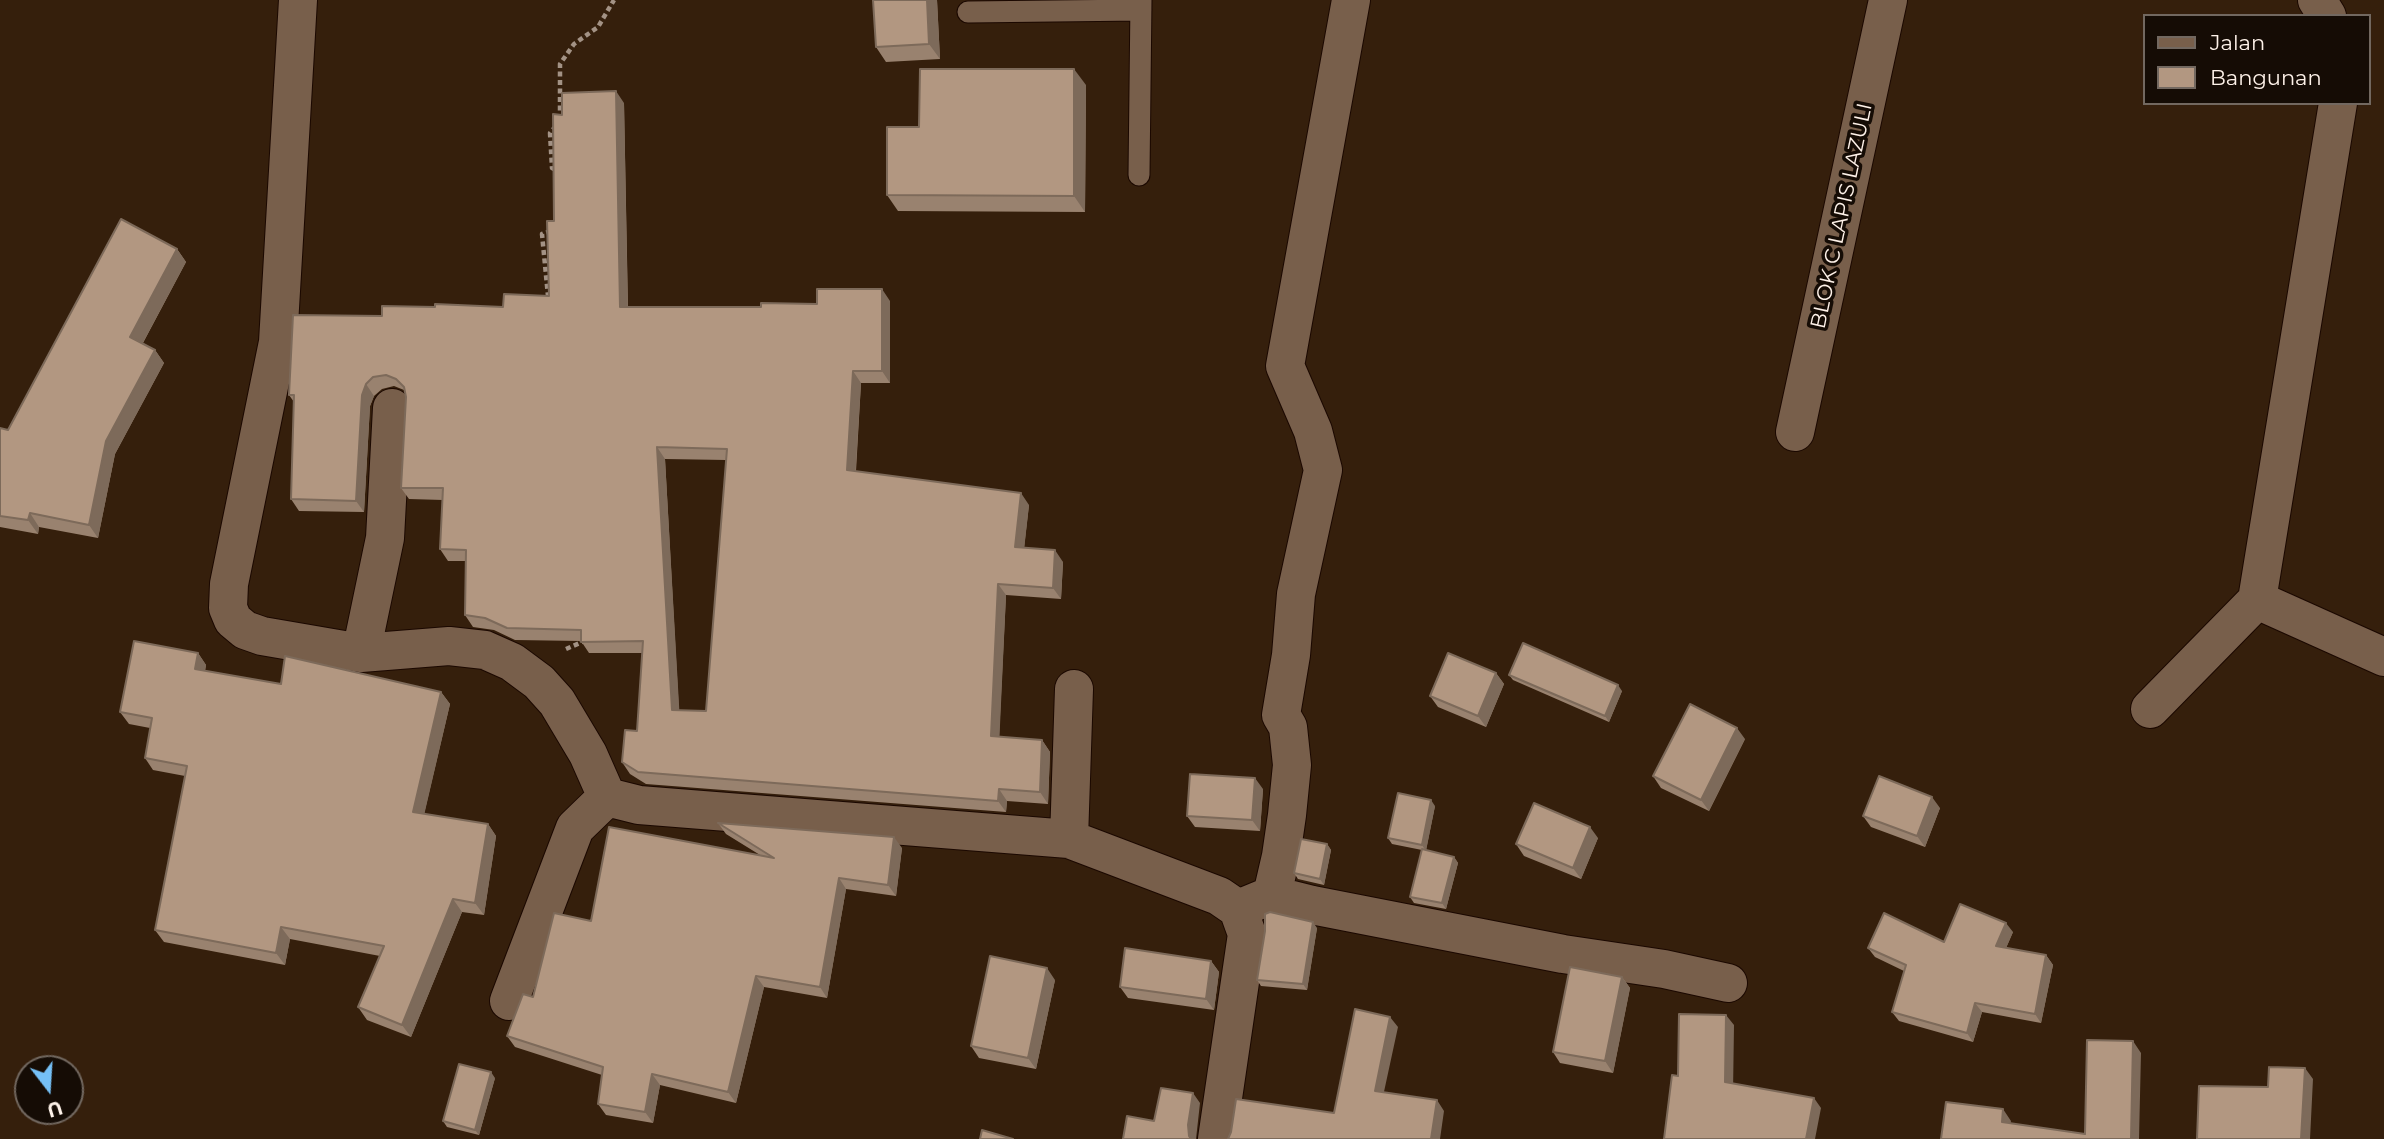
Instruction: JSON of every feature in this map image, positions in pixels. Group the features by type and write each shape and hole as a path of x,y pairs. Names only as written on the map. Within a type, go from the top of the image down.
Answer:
{"street":[{"path":"298,0 278,342 229,584 228,608 233,620 239,625 262,636 361,653 449,646 485,650 512,662 539,682 557,702 588,754 607,797"},
{"path":"1217,1139 1247,934 1255,902 1281,856 1292,765 1288,727 1281,715 1291,654 1296,594 1323,470 1313,431 1285,366 1351,0"},
{"name":"BLOK C LAPIS LAZULI","path":"1795,432 1888,0"},
{"path":"2150,709 2257,600 2338,105"},
{"path":"361,653 385,538 392,408"},
{"path":"2257,600 2384,657"},
{"path":"1069,839 1074,689"},
{"path":"607,797 639,805 1069,839 1219,896 1255,902 1312,905 1728,983"},
{"path":"509,1001 575,828 607,797"}],"lane":[{"path":"968,12 1141,5 1139,175"}],"path":[{"path":"563,174 552,168 550,133 560,122 560,64 574,44 598,27 614,0"},
{"path":"560,298 548,296 542,234 562,228"},
{"path":"557,702 560,652 582,642 582,629"}],"building":[{"path":"873,0 927,0 929,44 876,47"},
{"path":"920,69 1074,69 1074,196 887,195 887,127 919,127"},
{"path":"616,91 620,307 761,307 761,303 817,304 817,289 882,289 882,371 853,371 847,470 1021,493 1015,547 1055,550 1053,588 998,584 991,736 1042,740 1040,792 999,789 998,801 638,772 622,762 625,730 637,731 643,641 581,642 581,630 507,628 485,618 465,615 466,550 440,549 443,488 401,488 406,397 404,387 396,379 386,375 373,377 366,384 362,395 356,501 291,499 294,395 289,395 293,315 382,316 382,306 435,307 435,304 503,307 504,294 549,296 547,221 554,221 553,114 562,115 562,93","holes":["657,447 727,449 706,711 672,710"]},
{"path":"121,219 177,249 130,337 155,350 106,441 89,525 30,513 28,520 0,516 0,428 8,430"},
{"path":"134,641 198,653 195,669 281,684 285,656 441,692 413,812 488,824 475,903 453,899 402,1025 358,1007 384,946 281,927 276,953 155,930 187,766 145,758 152,718 120,712"},
{"path":"1523,643 1618,685 1605,716 1509,675"},
{"path":"1448,653 1496,673 1478,716 1430,696"},
{"path":"1690,704 1737,728 1701,800 1653,776"},
{"path":"1190,774 1255,778 1252,820 1187,816"},
{"path":"1879,776 1932,797 1917,836 1863,816"},
{"path":"1398,793 1431,800 1422,845 1388,838"},
{"path":"1534,803 1590,827 1573,868 1516,844"},
{"path":"718,823 894,837 888,885 839,878 820,987 756,976 728,1092 652,1074 645,1112 598,1104 603,1067 507,1036 523,994 533,997 554,913 591,921 609,827 774,858"},
{"path":"1301,839 1327,844 1320,879 1294,873"},
{"path":"1422,849 1454,857 1442,903 1410,897"},
{"path":"1960,904 2006,923 1996,946 2046,955 2035,1014 1975,1003 1967,1033 1892,1012 1906,965 1868,948 1884,913 1944,942"},
{"path":"1270,912 1313,922 1303,984 1257,980 1265,914"},
{"path":"1125,948 1211,961 1206,999 1120,987"},
{"path":"990,956 1047,968 1028,1058 971,1046"},
{"path":"1570,967 1622,977 1605,1061 1553,1052"},
{"path":"1355,1009 1390,1017 1375,1091 1437,1100 1431,1139 1228,1139 1236,1099 1334,1113"},
{"path":"1679,1014 1726,1015 1725,1082 1814,1098 1806,1139 1664,1139 1672,1075 1678,1076"},
{"path":"2087,1040 2133,1041 2131,1139 1941,1139 1946,1102 2003,1109 2002,1122 2085,1134"},
{"path":"459,1064 491,1072 475,1130 443,1121"},
{"path":"2269,1067 2305,1068 2301,1139 2197,1139 2199,1086 2268,1087"},
{"path":"1161,1088 1193,1093 1188,1125 1191,1139 1123,1139 1127,1116 1154,1121"},
{"path":"982,1130 1013,1139 980,1139"}]}
